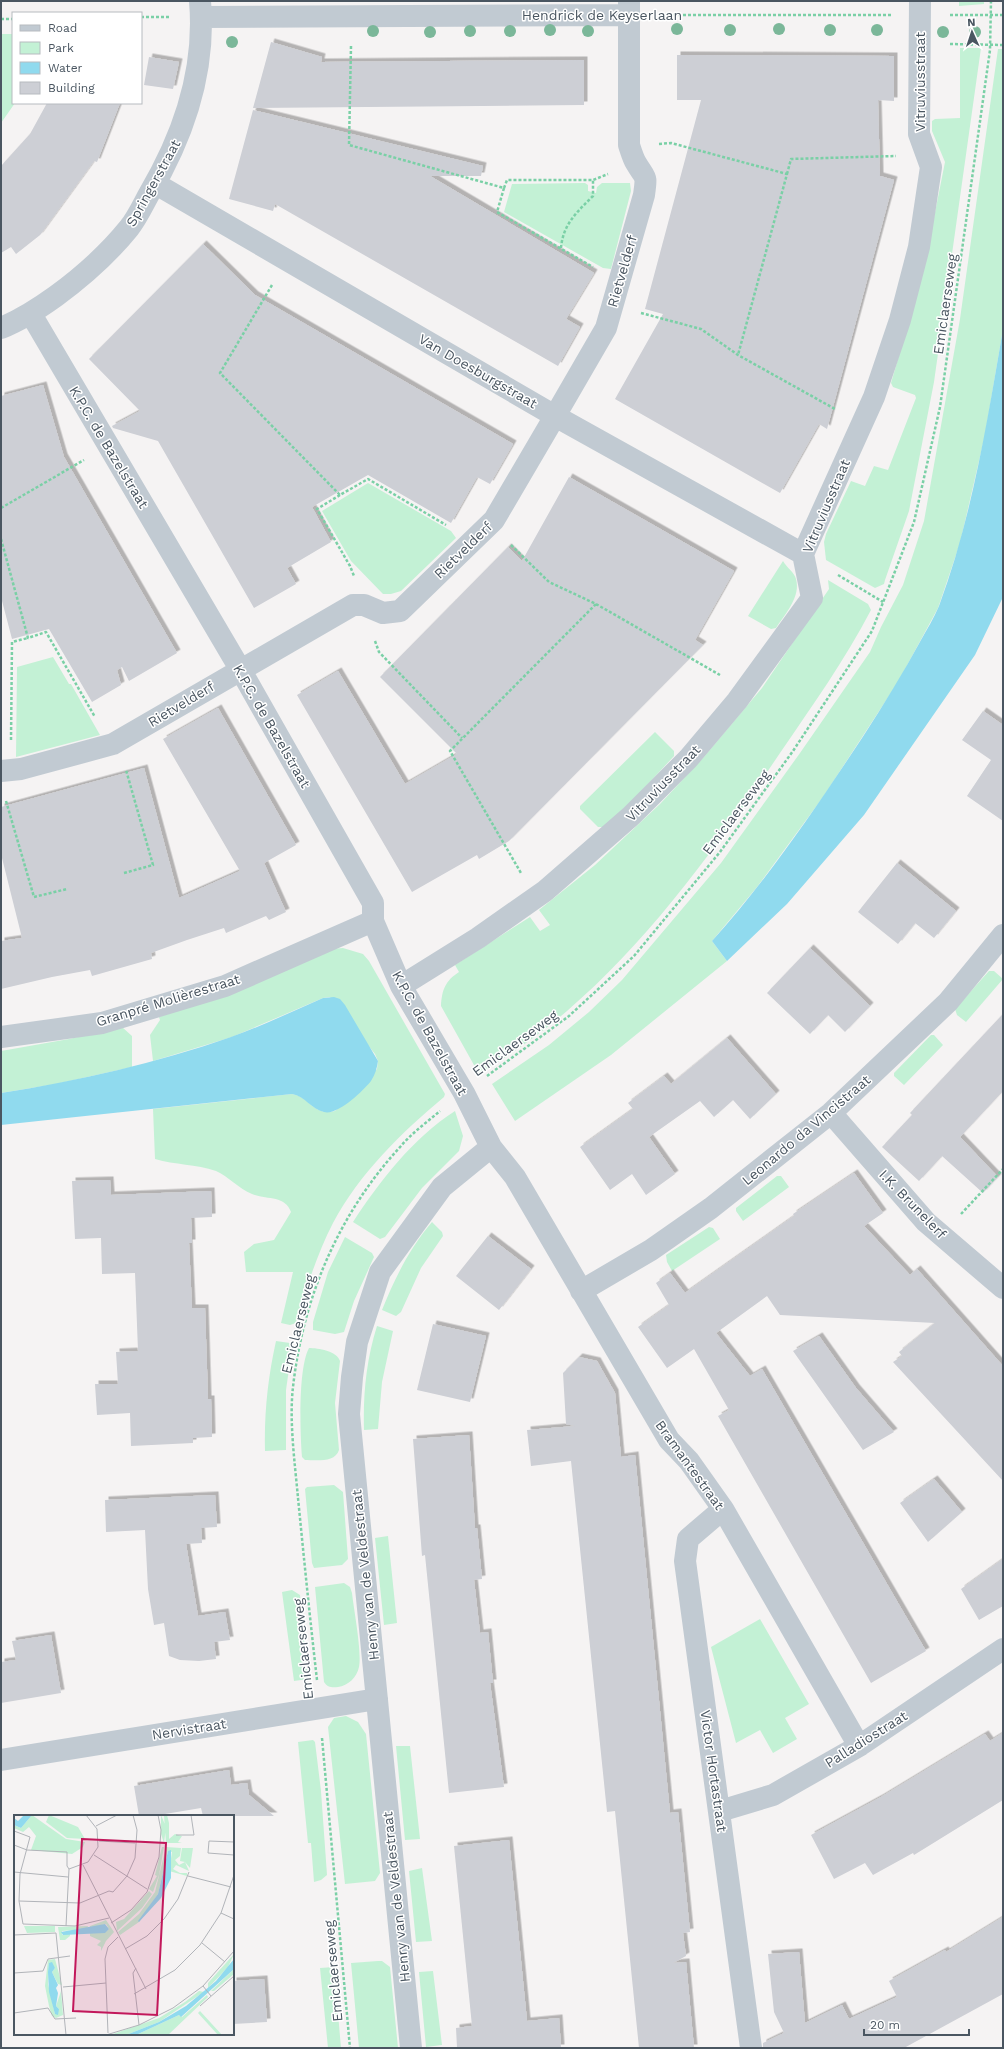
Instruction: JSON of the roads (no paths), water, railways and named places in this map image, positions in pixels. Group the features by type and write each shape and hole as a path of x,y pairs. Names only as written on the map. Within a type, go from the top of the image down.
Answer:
{"street":[{"name":"Hendrick de Keyserlaan","path":"201,9 351,16 629,8"},
{"name":"Rietvelderf","path":"6,770 21,769 113,743 353,605 364,605 383,613 400,611 494,520 606,328 620,282 646,182 645,174 632,154 629,8"},
{"name":"Vitruviusstraat","path":"401,986 478,938 535,898 631,816 688,759 746,690 812,598 803,554 874,397 900,320 918,247 931,168 919,134 920,8"},
{"name":"Springerstraat","path":"1,328 31,314 66,289 99,261 130,228 156,184 176,143 192,97 199,58 201,9"},
{"name":"Van Doesburgstraat","path":"156,184 555,416 803,554"},
{"name":"K.P.C. de Bazelstraat","path":"31,314 240,669 373,903 372,922 401,986 464,1093 491,1147"},
{"name":"Granpré Molièrestraat","path":"1,1038 102,1022 225,986 372,922"},
{"name":"Leonardo da Vincistraat","path":"581,1291 651,1250 711,1208 831,1113 948,1002 1003,935"},
{"name":"I.K. Brunelerf","path":"831,1113 926,1222 1003,1288"},
{"name":"Bramantestraat","path":"491,1147 515,1177 669,1440 689,1461 723,1509 859,1746"},
{"name":"Henry van de Veldestraat","path":"411,2048 349,1414 352,1377 357,1342 380,1272 442,1187 491,1147"},
{"name":"Victor Hortastraat","path":"723,1509 688,1539 685,1561 720,1810 751,2048"},
{"name":"Palladiostraat","path":"720,1810 773,1796 859,1746 1003,1649"},
{"name":"Nervistraat","path":"1,1760 319,1707 377,1699"}],"water":[{"path":"1003,329 1003,597 975,655 864,815 787,904 727,961 712,941 773,867 864,735 907,664 939,606 951,572 970,504"},
{"path":"334,997 340,999 345,1005 378,1061 376,1071 371,1081 349,1102 336,1110 324,1112 315,1108 301,1097 292,1094 1,1125 1,1093 88,1077 174,1055 243,1033 323,998"}]}
